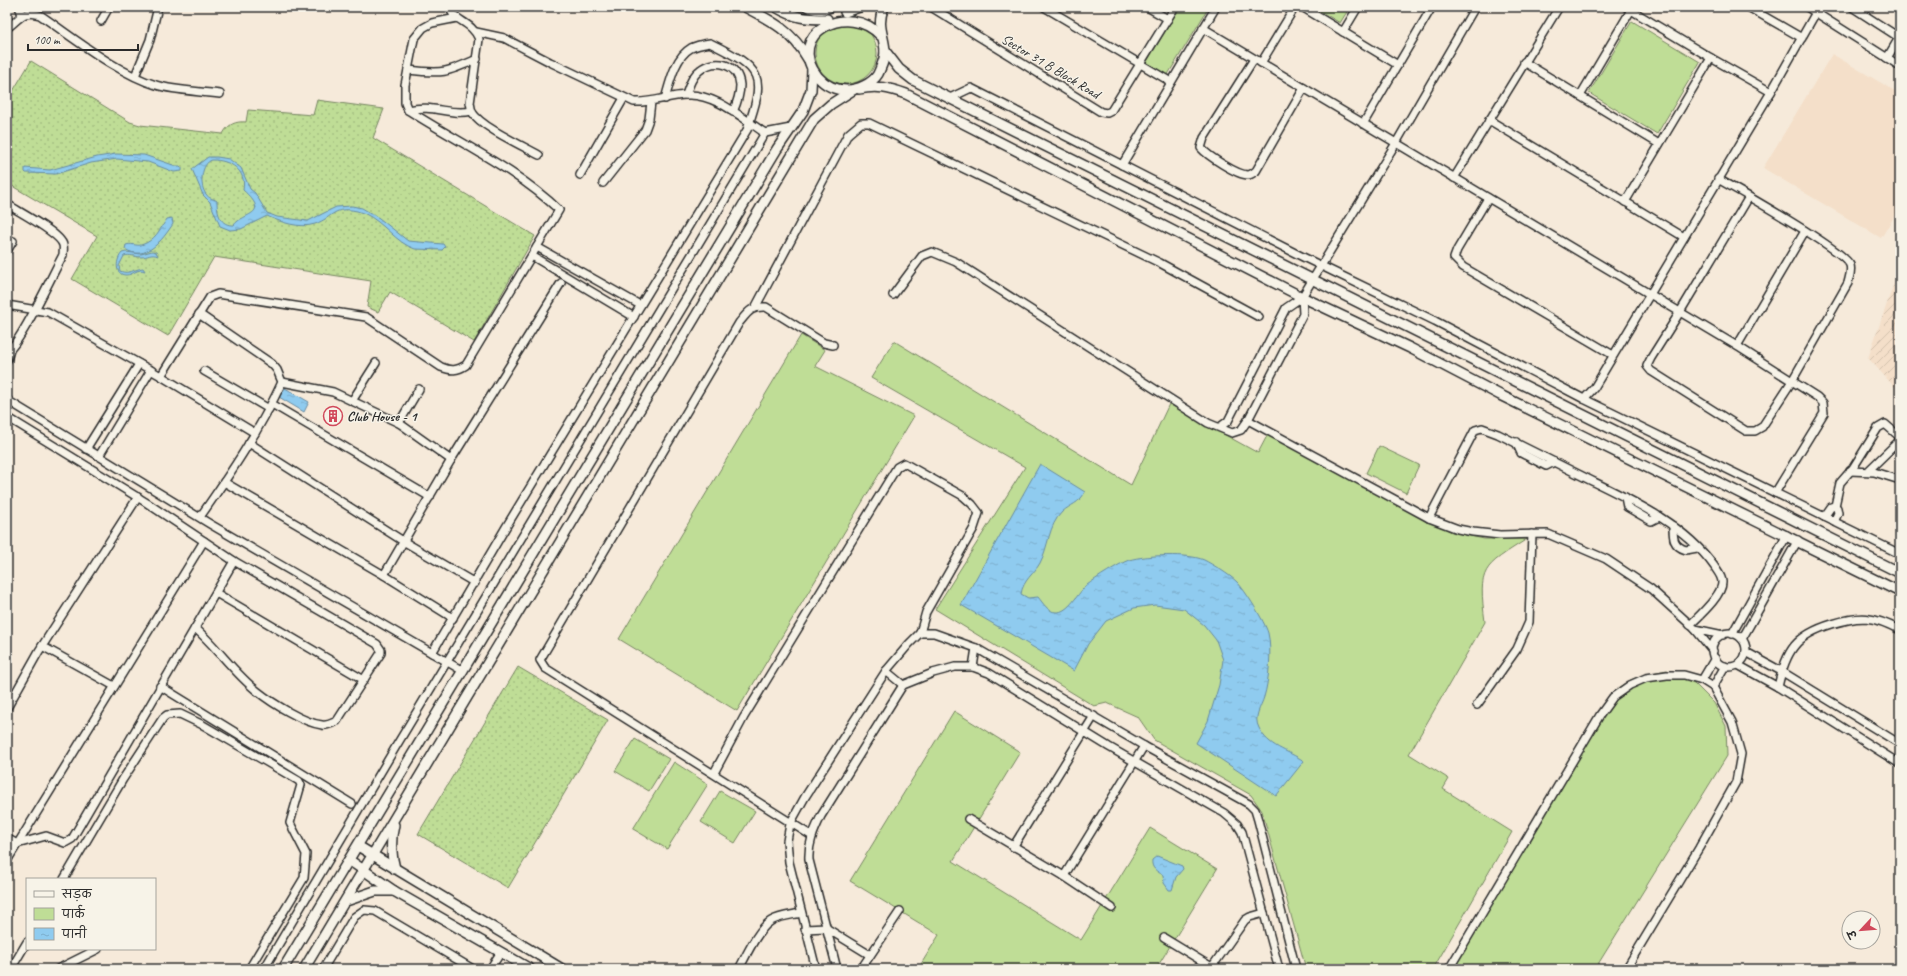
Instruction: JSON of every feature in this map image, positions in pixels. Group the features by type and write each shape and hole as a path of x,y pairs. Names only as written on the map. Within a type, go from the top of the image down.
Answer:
{"street":[{"path":"19,7 22,14"},
{"path":"101,21 109,7"},
{"path":"135,76 150,40 158,7"},
{"path":"450,7 452,14 470,25 479,38 470,103 472,111 490,127 539,155"},
{"path":"745,7 787,31 800,45 809,60 812,69 823,83 840,90 856,90 873,86 886,87 906,94 1302,297 1410,348 1900,592"},
{"path":"776,7 789,15 804,19 859,7"},
{"path":"806,7 812,10 826,10 832,14 858,15 871,23 881,36"},
{"path":"304,969 814,119 831,104 856,90 876,76 884,60 885,51 881,36 880,17 884,7"},
{"name":"Sector 31 B Block Road","path":"931,7 1101,112 1107,113 1111,111 1175,7"},
{"path":"1044,7 1171,82"},
{"path":"1148,7 1168,19"},
{"path":"1122,165 1216,7"},
{"path":"1261,63 1296,7"},
{"path":"1302,7 1398,65"},
{"path":"1343,32 1358,7"},
{"path":"1363,124 1432,7"},
{"path":"1220,427 1228,421 1286,308 1302,297 1396,143 1475,7"},
{"path":"1454,178 1559,7"},
{"path":"1748,7 1802,38"},
{"path":"1807,7 1818,10 1900,66"},
{"path":"1852,7 1900,38 1887,58"},
{"path":"1580,96 1628,8 1771,92"},
{"path":"1587,401 1594,395 1594,388 1613,355 1771,92 1818,10"},
{"path":"7,28 22,14 30,12 40,15 135,76 158,85 220,94"},
{"path":"809,60 808,45 813,32 832,14"},
{"path":"161,376 210,297 218,294 366,318 450,371 460,369 466,365 559,210 540,192 498,164 408,110 404,103 414,39 423,28 432,23 457,18"},
{"path":"1203,28 1737,346 1792,381 1823,403 1824,413 1775,493"},
{"path":"476,32 504,38 634,102 651,102 665,98 699,95 718,102 766,133 791,128"},
{"path":"432,653 506,527 747,130 756,104 758,86 756,75 751,67 710,44 691,48 682,56 674,72 665,98"},
{"path":"885,51 899,69 914,80 1900,573"},
{"path":"408,70 436,73 449,71 477,58"},
{"path":"1625,202 1711,58"},
{"path":"1254,59 1204,138 1201,148 1207,155 1242,174 1249,175 1256,171 1304,88"},
{"path":"1524,62 1659,144"},
{"path":"686,95 692,79 700,70 711,65 722,63 730,66 738,77 740,84 739,96 733,112"},
{"path":"283,969 791,128 803,111 811,90 812,69"},
{"path":"950,98 972,88 1321,266 1435,321 1587,401 1900,554"},
{"path":"580,175 624,98"},
{"path":"603,183 645,130 649,119 651,102"},
{"path":"408,110 420,107 461,114 472,111"},
{"path":"1489,120 1684,237"},
{"path":"812,836 790,824 714,773 545,668 540,660 739,323 749,311 756,306 848,134 861,123 869,123 1160,263 1259,317"},
{"path":"264,969 766,133"},
{"path":"1718,179 1749,197 1805,231 1841,256 1849,264 1851,272 1848,284 1792,381 1762,427 1755,431 1746,431 1651,371 1647,366 1749,197"},
{"path":"1488,198 1456,250 1454,258 1463,267 1613,355"},
{"path":"7,204 59,238 64,246 63,255 34,310 9,351 7,360"},
{"path":"1737,346 1805,231"},
{"path":"7,251 13,241"},
{"path":"537,247 640,305"},
{"path":"893,295 922,256 932,252 938,254 956,262 1208,423 1232,433 1241,430 1248,420 1303,314 1302,297"},
{"path":"532,256 634,316"},
{"path":"384,575 451,460 561,283"},
{"path":"7,305 48,312 161,376 255,433"},
{"path":"756,306 766,307 824,343 833,345"},
{"path":"199,314 272,364 277,370 282,382 249,443 200,517"},
{"path":"352,401 376,363"},
{"path":"86,448 139,364"},
{"path":"99,456 150,370"},
{"path":"204,371 270,406 430,497"},
{"path":"282,382 333,392 399,423 451,460"},
{"path":"399,423 419,389"},
{"path":"119,396 130,403"},
{"path":"7,400 200,517 463,671"},
{"path":"7,417 138,497 234,561 377,644 381,650 381,654 337,721 322,725 302,718 257,691 195,628"},
{"path":"1248,420 1429,518 1458,529 1473,532 1500,535 1548,534 1606,559 1651,589 1692,627 1713,651 1715,658 1725,666 1729,667 1742,661 1746,652 1742,639 1732,634 1723,635 1692,627"},
{"path":"1834,522 1838,513 1835,506 1840,483 1850,472 1880,425 1885,424 1889,426 1900,438 1868,471"},
{"path":"1429,518 1475,430 1482,428 1490,430 1516,442 1521,453 1546,466 1554,462 1624,497 1627,507 1651,521 1659,517 1673,526 1697,548 1719,574 1722,580 1722,585 1714,601 1692,627"},
{"path":"249,443 403,541 475,582"},
{"path":"714,773 744,717 897,467 904,463 963,496 972,504 979,513 974,528 926,612 920,633 886,671 790,824 787,841 792,878 816,969"},
{"path":"1850,472 1868,471 1900,480"},
{"path":"224,482 384,575 453,618"},
{"path":"7,708 42,646 138,497"},
{"path":"1824,517 1831,507 1835,506"},
{"path":"1673,526 1674,539 1677,546 1686,550 1697,548"},
{"path":"1478,705 1517,649 1529,622 1532,534"},
{"path":"1732,634 1787,535"},
{"path":"1742,639 1798,540"},
{"path":"7,861 204,541"},
{"path":"7,838 17,844 46,836 65,843 72,839 234,561"},
{"path":"1762,580 1772,586"},
{"path":"216,593 364,680"},
{"path":"1778,687 1781,671 1790,651 1807,634 1816,629 1851,618 1860,617 1888,624 1900,630"},
{"path":"920,633 934,632 976,648 1144,746 1249,804 1255,810 1296,969"},
{"path":"1713,651 1715,641 1723,635"},
{"path":"42,646 114,686"},
{"path":"973,666 976,648"},
{"path":"1746,652 1781,671 1900,744"},
{"path":"1702,680 1715,658"},
{"path":"1738,664 1778,687 1900,764"},
{"path":"837,969 809,860 808,848 812,836 821,816 903,685 933,673 973,666 989,673 1135,762 1224,813 1237,824 1242,832 1279,969"},
{"path":"1713,687 1725,666"},
{"path":"886,671 903,685"},
{"path":"1449,969 1600,715 1613,697 1630,685 1646,678 1667,675 1684,675 1702,680 1713,687 1732,722 1741,754 1736,782 1700,848 1626,969"},
{"path":"160,686 352,804"},
{"path":"65,878 123,778 163,718 167,715 180,714 203,725 299,781 301,785 290,823 306,854 304,878 249,969"},
{"path":"1013,847 1094,716"},
{"path":"1064,876 1144,746"},
{"path":"395,869 392,859 391,837 396,816"},
{"path":"968,819 1064,876 1112,908"},
{"path":"358,846 562,969"},
{"path":"349,860 394,891 530,969"},
{"path":"346,901 375,891 394,891"},
{"path":"323,969 354,917 364,910 375,911 473,969"},
{"path":"861,969 900,911"},
{"path":"1164,938 1214,968 1245,920 1264,912"},
{"path":"739,969 754,943 771,921 801,913"},
{"path":"805,929 826,928 870,954"},
{"path":"11,969 26,944"},
{"path":"58,969 96,950"},
{"path":"490,969 501,952"}],"shaded area":[{"path":"1832,54 1900,94 1900,207 1881,238 1763,168"},
{"path":"1900,266 1900,393 1868,358"}],"green space":[{"path":"1180,7 1209,7 1167,76 1146,63"},
{"path":"1313,7 1350,7 1340,23"},
{"path":"1632,21 1700,62 1657,134 1589,93"},
{"path":"846,22 863,27 868,31 872,36 877,53 872,70 868,75 863,79 846,84 829,79 824,75 820,70 815,53 820,36 824,31 829,27"},
{"path":"31,61 130,122 140,125 223,134 227,128 233,124 246,122 248,110 313,115 317,100 384,109 373,138 535,236 474,342 390,292 378,312 367,307 371,281 214,257 168,336 72,279 97,236 7,183 7,101"},
{"path":"801,335 825,350 815,366 914,416 737,711 619,639"},
{"path":"894,341 1131,485 1169,404 1258,453 1268,434 1452,532 1484,539 1527,539 1500,556 1486,571 1483,579 1482,590 1485,622 1409,754 1449,779 1443,789 1512,832 1433,969 1306,969 1262,811 1251,795 1154,740 1138,717 1107,703 1094,706 935,609 1025,467 871,378"},
{"path":"1379,446 1419,465 1406,493 1366,473"},
{"path":"518,667 608,720 508,888 418,834"},
{"path":"1667,670 1694,683 1714,703 1726,726 1727,756 1595,969 1453,969 1610,695 1630,680 1650,673"},
{"path":"954,711 1020,752 953,861 1081,940 1150,828 1217,869 1156,969 918,969 939,935 850,881"},
{"path":"635,739 669,759 649,791 615,771"},
{"path":"674,762 708,784 667,849 633,829"},
{"path":"720,791 755,811 735,843 701,822"}],"water":[{"path":"116,154 144,155 180,166 182,171 174,172 148,162 117,159 91,163 56,174 25,172 25,168 50,170 97,157"},
{"path":"208,157 229,159 241,168 250,189 255,193 267,213 277,217 308,221 336,207 352,206 362,208 379,218 408,241 443,244 445,247 442,250 415,249 402,242 371,217 357,211 349,210 338,211 315,224 303,226 290,224 267,216 241,229 230,230 220,226 210,202 203,195 192,169","holes":["212,160 219,160 231,164 240,172 244,183 243,190 251,198 255,205 253,212 234,225 229,225 222,221 220,218 217,201 207,196 202,186 202,175 205,165"]},
{"path":"172,218 173,224 164,236 147,251 133,253 125,249 126,245 141,245 150,241 154,238 167,219"},
{"path":"152,251 156,252 158,256 124,256 119,266 120,271 123,272 143,268 145,271 140,270 126,275 119,272 117,263 122,253 126,252 141,254"},
{"path":"285,388 309,402 304,412 279,397"},
{"path":"1040,464 1085,492 1080,499 1065,509 1057,518 1051,530 1043,557 1038,567 1026,581 1021,594 1028,598 1038,597 1046,607 1053,612 1061,611 1069,606 1087,585 1120,564 1136,558 1156,556 1188,556 1204,560 1230,576 1245,592 1263,622 1268,633 1269,640 1269,674 1264,697 1257,716 1257,724 1267,740 1278,748 1304,761 1276,796 1196,743 1208,721 1219,685 1223,660 1216,640 1204,625 1184,609 1155,605 1134,608 1106,621 1088,644 1074,671 961,605"},
{"path":"1157,856 1182,866 1183,869 1176,877 1172,890 1169,890 1164,883 1163,875 1156,871 1153,867 1152,860"}],"place":[{"name":"Club House - 1","path":"333,416"}]}
